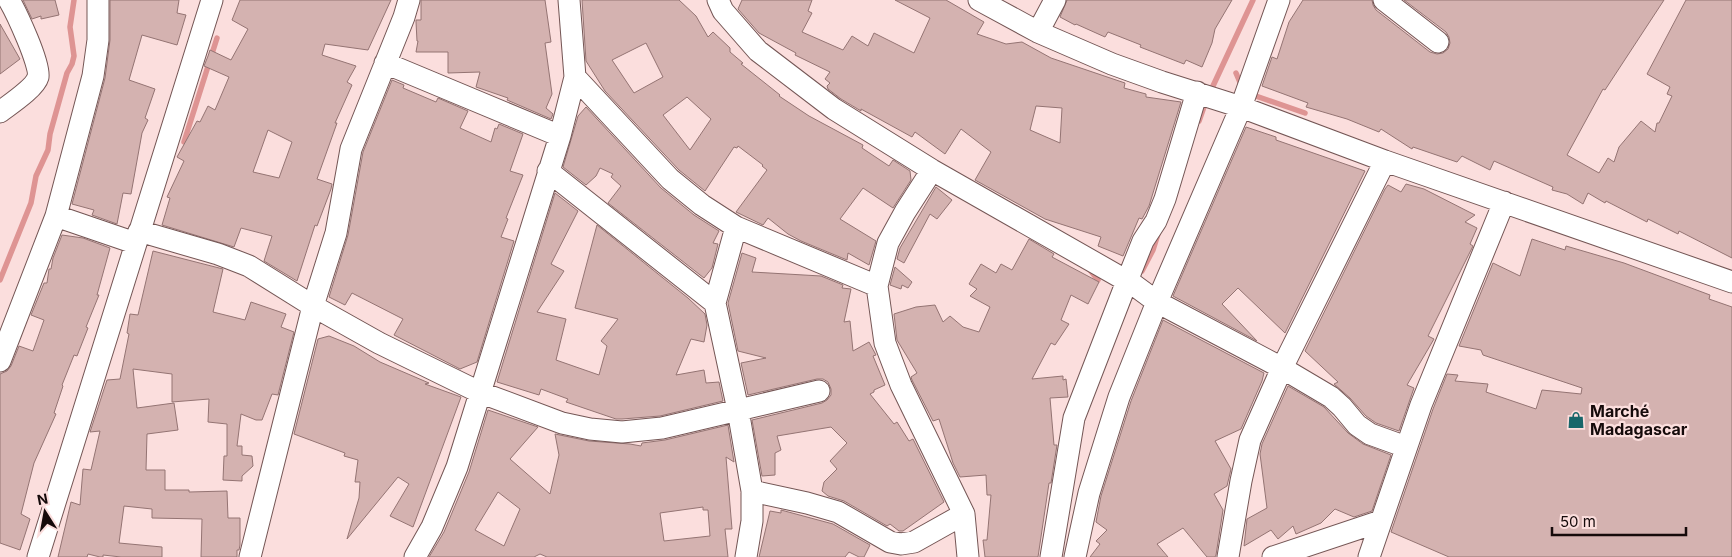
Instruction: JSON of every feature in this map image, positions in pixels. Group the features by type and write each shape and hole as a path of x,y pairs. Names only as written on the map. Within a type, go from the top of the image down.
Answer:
{"street":[{"path":"0,112 33,85 38,77 37,68 18,14 9,0"},
{"path":"0,361 56,216 93,76 98,40 98,0"},
{"path":"38,557 212,0"},
{"path":"250,557 313,306 336,233 351,149 404,17 409,0"},
{"path":"416,557 432,527 457,467 560,136 575,77 569,0"},
{"path":"718,0 723,11 758,51 834,109 932,170 1330,397 1357,425 1370,434 1406,447"},
{"path":"979,0 1038,32 1112,64 1241,107 1385,161 1732,282"},
{"path":"1038,32 1055,0"},
{"path":"1051,557 1074,418 1140,289 1241,107 1279,0"},
{"path":"1384,0 1438,42"},
{"path":"386,63 560,136"},
{"path":"575,77 670,179 702,205 736,227 877,286"},
{"path":"1075,557 1089,494 1119,397 1140,289 1143,241 1156,221 1206,95"},
{"path":"1228,557 1250,440 1282,368 1385,161"},
{"path":"932,170 888,243 877,286 885,344 897,377 964,514 968,557"},
{"path":"548,171 715,303"},
{"path":"1369,557 1406,447 1440,355 1504,202"},
{"path":"56,216 137,237 218,254 249,266 313,306 380,343 479,392 562,423 590,429 622,432 662,428 819,391"},
{"path":"736,227 715,303 738,410 752,491 752,522 746,557"},
{"path":"752,491 838,512 890,542 901,544 914,542 964,514"},
{"path":"1273,557 1381,521"}],"building":[{"path":"23,0 55,0 59,15 41,19 41,16 32,19"},
{"path":"110,0 179,0 177,13 186,15 177,45 142,35 129,80 155,89 145,118 148,120 142,133 131,194 123,193 117,224 92,215 94,210 72,204 105,78 110,40"},
{"path":"240,0 391,0 368,50 325,44 322,55 356,66 347,82 352,85 335,123 337,123 317,179 332,184 331,189 317,226 315,225 297,281 264,261 272,236 241,228 234,247 162,225 170,198 167,197 184,161 177,157 197,121 200,122 208,106 215,110 229,77 204,66 210,50 231,60 248,29 232,20","holes":["268,130 292,142 279,178 253,172"]},
{"path":"421,0 545,0 551,42 545,43 552,94 546,108 553,114 551,119 507,100 508,98 476,87 480,72 448,73 448,52 416,52 418,41 416,20 421,20"},
{"path":"582,0 679,0 696,16 708,37 713,32 730,48 730,52 743,63 741,64 779,96 809,116 863,145 862,148 889,166 893,160 910,171 911,180 893,208 863,188 840,219 876,241 869,265 848,253 847,260 801,241 788,234 768,218 763,225 736,212 767,170 738,146 737,148 734,147 705,191 679,170 605,91 586,61","holes":["646,43 663,77 634,93 612,60","687,97 711,119 690,150 663,115"]},
{"path":"742,0 812,0 808,11 812,13 802,32 843,50 852,36 868,46 874,33 914,53 930,18 895,0 946,0 984,22 977,34 1006,44 1022,42 1051,58 1125,83 1124,88 1146,94 1146,97 1181,102 1149,206 1142,219 1139,218 1123,256 1098,246 1101,237 1045,219 975,180 991,152 961,129 945,154 915,132 912,137 841,99 828,89 827,86 830,83 825,79 830,72 795,55 796,53 759,33 738,9","holes":["1036,106 1062,108 1060,143 1030,130"]},
{"path":"1067,0 1232,0 1215,29 1212,43 1202,67 1186,60 1184,64 1108,32 1105,37 1075,25 1060,17"},
{"path":"1303,0 1372,0 1376,10 1430,52 1437,54 1443,53 1448,49 1450,43 1446,32 1404,0 1664,0 1605,90 1603,89 1567,155 1599,173 1608,158 1614,162 1619,147 1641,121 1655,132 1657,123 1659,123 1672,96 1667,94 1670,87 1647,74 1686,0 1732,0 1732,258 1679,231 1678,234 1648,219 1647,222 1588,193 1583,204 1567,194 1552,190 1553,187 1494,161 1490,170 1462,156 1457,162 1413,147 1412,149 1381,129 1379,132 1347,119 1306,107 1308,103 1262,86 1272,57 1277,59 1289,22"},
{"path":"0,24 20,59 0,74"},
{"path":"392,80 404,85 403,88 436,102 438,98 468,111 460,128 491,142 495,128 497,129 499,124 523,134 510,171 523,175 506,218 508,219 501,237 514,241 477,362 460,369 394,335 403,319 352,293 345,305 329,297 348,235 363,152"},
{"path":"586,107 661,188 694,215 719,231 713,243 718,244 712,268 704,278 608,203 621,186 611,177 613,174 600,168 596,176 586,185 563,167 578,116"},
{"path":"1246,127 1276,137 1276,140 1365,171 1285,333 1238,288 1222,304 1257,341 1173,296"},
{"path":"1406,184 1424,189 1475,215 1465,222 1477,228 1470,244 1473,246 1428,336 1434,339 1407,385 1414,388 1399,431 1376,423 1366,416 1334,384 1338,382 1305,351 1385,189 1388,185 1401,192"},
{"path":"936,187 952,200 937,219 930,214 904,263 897,259 900,248"},
{"path":"555,193 578,211 551,264 564,271 537,312 566,319 556,360 599,375 607,346 601,341 618,319 575,308 597,225 688,298 705,314 707,325 704,342 691,339 676,375 704,370 706,383 719,382 723,401 660,416 616,419 566,402 568,399 541,389 539,395 497,382"},
{"path":"62,235 83,238 110,248 97,295 99,295 86,327 88,328 77,356 74,355 62,385 54,413 56,414 34,463 21,514 30,519 20,550 0,543 0,374 7,371 11,366 19,346 33,351 44,320 31,315 44,283 47,283 49,269 51,269"},
{"path":"1029,239 1054,254 1052,257 1099,282 1088,304 1071,295 1061,320 1069,324 1055,345 1051,343 1032,379 1063,376 1063,380 1066,379 1068,397 1050,398 1054,445 1057,445 1051,483 1049,483 1038,557 985,557 983,540 987,540 991,495 987,495 986,475 960,477 953,463 939,419 933,421 912,380 911,377 917,373 897,340 894,314 916,307 935,305 943,322 950,316 963,327 979,332 990,307 970,296 977,289 969,284 981,264 996,273 1001,264 1012,270"},
{"name":"Marché Madagascar","path":"1532,239 1565,250 1566,246 1624,263 1710,295 1709,299 1732,307 1732,557 1449,557 1391,532 1433,409 1447,374 1458,375 1455,381 1488,384 1486,392 1536,409 1542,390 1581,394 1582,388 1483,355 1481,350 1459,346 1493,263 1520,276"},
{"path":"153,251 223,269 213,312 245,320 251,302 286,314 281,327 294,332 278,395 272,394 262,420 256,420 241,414 237,446 242,446 242,455 252,456 253,466 242,476 242,481 223,480 224,456 227,456 227,424 208,422 209,399 172,402 172,374 133,369 137,408 174,403 178,430 147,434 146,470 165,470 165,490 189,490 189,492 227,491 228,518 240,518 240,545 239,550 237,550 237,557 201,557 202,519 152,518 152,509 124,506 119,543 162,547 162,557 103,555 103,557 100,557 88,554 87,557 58,557 71,502 80,505 83,469 91,470 100,431 90,432 107,380 120,379 129,334 127,333 130,314 138,315"},
{"path":"742,253 756,258 752,272 821,276 843,285 842,288 851,289 844,322 850,321 853,351 869,342 876,355 873,356 885,385 870,394 894,424 897,422 909,441 913,439 944,502 903,531 899,531 890,524 887,526 844,501 828,496 822,491 824,482 837,469 830,461 847,443 831,427 777,436 781,450 775,453 775,475 762,476 752,420 822,403 831,395 831,389 828,382 823,379 817,379 748,395 741,363 766,358 738,351 728,303"},
{"path":"895,267 912,282 908,288 902,285 901,289 890,285"},
{"path":"1163,320 1264,373 1241,429 1215,441 1231,469 1227,486 1214,494 1223,510 1216,555 1215,557 1207,557 1183,528 1157,544 1168,557 1090,557 1100,544 1096,541 1107,530 1096,522 1101,496 1131,401"},
{"path":"329,336 354,346 380,362 429,383 425,384 461,397 413,527 390,516 409,484 398,477 347,539 359,498 360,482 355,482 358,460 344,456 345,453 294,434 318,339"},
{"path":"1288,386 1324,407 1348,433 1363,444 1391,455 1372,511 1354,517 1335,509 1321,523 1296,534 1293,526 1278,539 1271,530 1244,546 1247,519 1267,508 1260,454 1262,444"},
{"path":"488,410 538,427 510,459 550,494 559,455 555,434 589,441 641,446 642,443 665,440 728,425 734,462 726,457 732,529 725,529 728,557 547,557 540,554 534,557 429,557 444,532 469,472","holes":["498,492 520,509 504,546 475,530","703,507 703,510 708,510 710,536 664,541 660,513"]},
{"path":"781,510 833,524 870,545 864,557 859,557 849,552 845,557 759,557 770,511 781,513"}],"waterway":[{"path":"0,280 31,203 36,176 48,150 50,134 67,73 72,64 74,56 70,27 74,0"},
{"path":"1199,121 1206,101 1253,0"},
{"path":"184,142 217,38"},
{"path":"1236,73 1242,87"},
{"path":"1250,94 1305,113"},
{"path":"1142,271 1153,250 1158,234"},
{"path":"1090,270 1098,280"}],"place":[{"name":"Marché Madagascar","path":"1576,420"}]}
